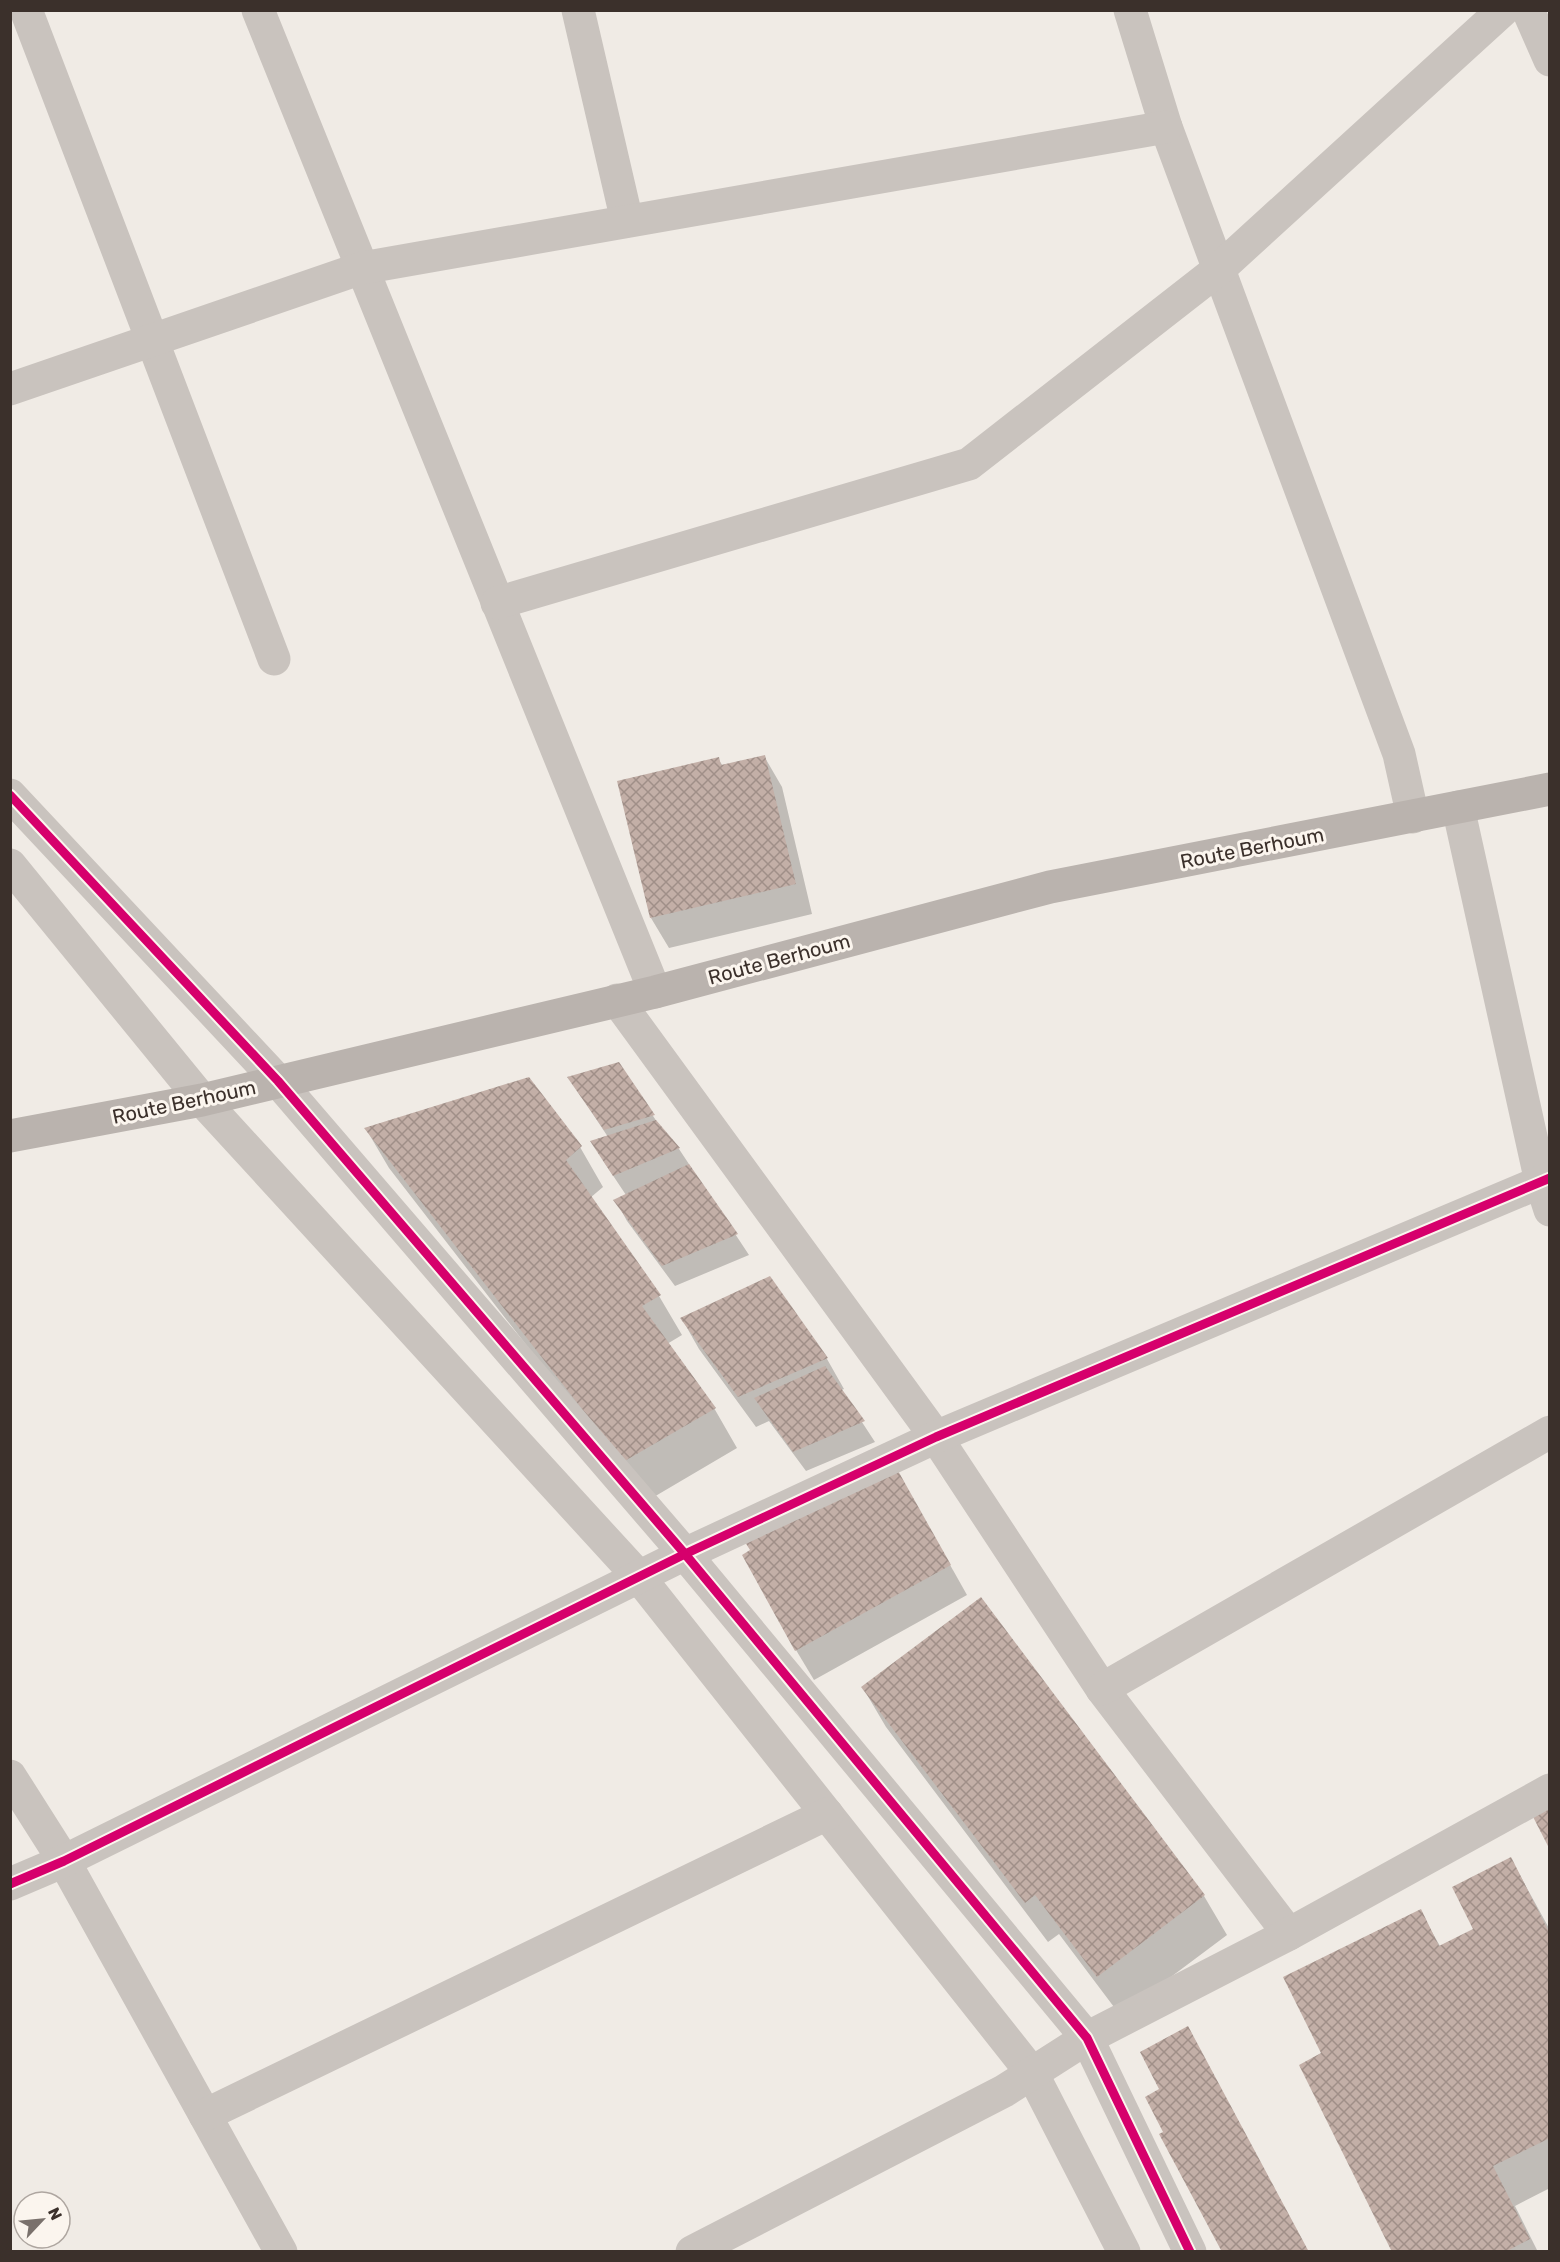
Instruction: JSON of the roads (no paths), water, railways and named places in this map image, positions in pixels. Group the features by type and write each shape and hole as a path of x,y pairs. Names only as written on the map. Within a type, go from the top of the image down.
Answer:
{"main road":[{"name":"Route Berhoum","path":"10,1136 202,1100 655,992 1050,887 1550,789"}],"street":[{"path":"26,10 274,659"},
{"path":"258,10 655,992"},
{"path":"578,10 627,221"},
{"path":"1130,10 1166,127 1399,754 1413,817"},
{"path":"497,603 969,464 1219,269 1503,10"},
{"path":"1528,10 1550,60"},
{"path":"10,389 362,268 1166,127"},
{"path":"10,795 278,1081 685,1554 1087,2038 1190,2252"},
{"path":"10,1884 64,1861 685,1554 936,1437 1547,1190 1458,807"},
{"path":"10,865 202,1100 639,1577 1032,2073 1124,2252"},
{"path":"617,1000 936,1437 1102,1689 1289,1934"},
{"path":"1102,1689 1550,1432"},
{"path":"10,1776 64,1861 282,2252"},
{"path":"692,2252 1004,2091 1087,2038 1289,1934 1550,1790"},
{"path":"205,2115 826,1814"}]}
